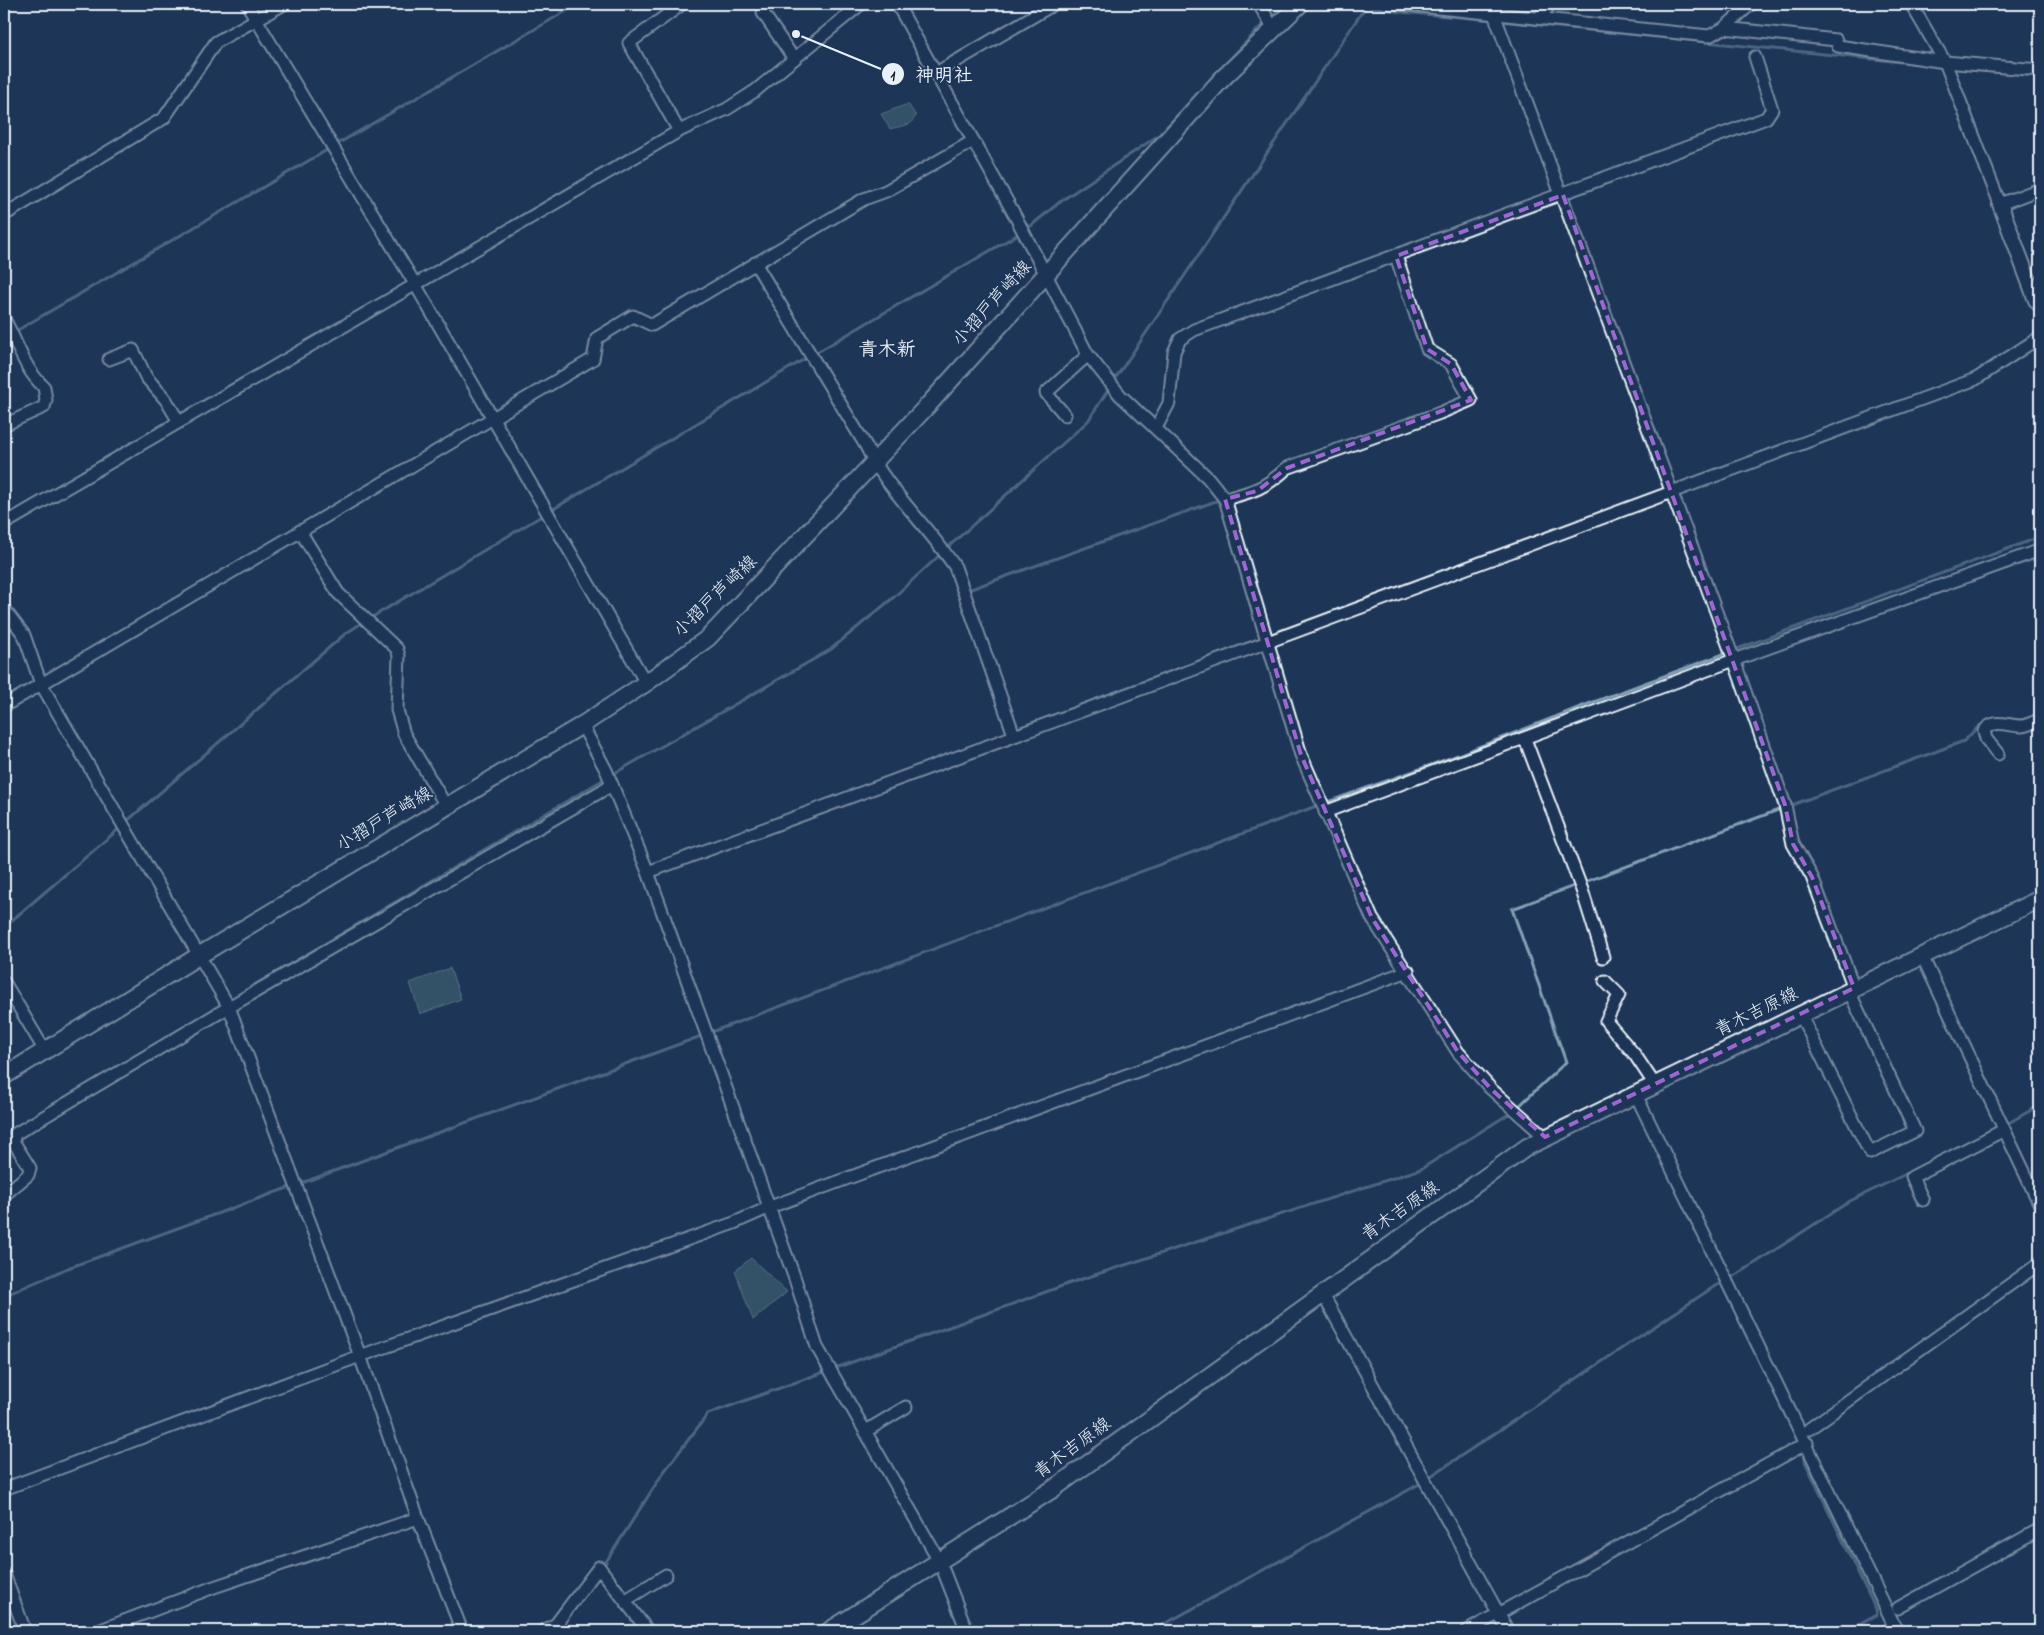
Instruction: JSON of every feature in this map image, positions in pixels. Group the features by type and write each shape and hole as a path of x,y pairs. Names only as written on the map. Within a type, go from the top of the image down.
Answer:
{"main road":[{"name":"小摺戸芦崎線","path":"4,1076 200,955 582,725 646,684 708,638 874,463 1222,79 1300,4"},
{"name":"青木吉原線","path":"829,1631 1054,1488 1527,1147 1544,1137 1636,1095 1800,1014 2040,900"}],"street":[{"path":"247,4 415,284 646,684"},
{"path":"4,215 164,118 216,42 284,4"},
{"path":"679,131 629,43 682,4"},
{"path":"4,524 679,131 727,109 756,91 861,4"},
{"path":"897,4 1088,355 1120,395 1208,478 1225,499 1301,755 1372,918 1408,971 1458,1052 1491,1089 1544,1137"},
{"path":"936,73 1054,4"},
{"path":"1259,4 1273,28"},
{"path":"1400,4 1491,9 1539,18 1709,36 1724,28 1751,4"},
{"path":"1539,18 1550,4"},
{"path":"1911,4 1945,62 2040,306"},
{"path":"1491,9 1563,195 1734,660 1785,805 1792,844 1812,877 1852,989 1915,1131 1870,1153 1800,1014"},
{"path":"762,13 794,59"},
{"path":"1724,28 1836,40 1838,46 1945,62 2040,70"},
{"path":"1156,428 1170,403 1174,352 1180,339 1194,330 1563,195 1766,118 1772,109 1754,57"},
{"path":"4,706 593,359 597,338 633,316 652,325 864,199 886,190 973,141"},
{"path":"2000,204 2040,189"},
{"path":"1225,499 1257,490 1273,482 1287,468 1471,400 1451,364 1427,349 1396,256"},
{"path":"755,263 866,446 874,463 940,545 955,567 1014,735"},
{"path":"4,319 24,363 32,376 44,387 46,400 44,406 4,425"},
{"path":"648,872 1976,379 2040,337"},
{"path":"109,359 133,350 146,376 166,400 179,422"},
{"path":"1064,415 1046,393 1088,355"},
{"path":"300,531 338,593 397,649 399,656 397,710 404,734 446,806"},
{"path":"1325,812 1734,660 2040,550"},
{"path":"4,609 24,635 41,684 229,1007 360,1356 418,1518 462,1631"},
{"path":"1998,754 1986,739 1984,731 1988,725 1996,723 2022,726 2040,719"},
{"path":"582,725 612,785 648,872 770,1207 817,1347 940,1562 967,1631"},
{"path":"1525,739 1582,890 1603,957"},
{"path":"4,1195 28,1175 30,1168 13,1141 15,1134 229,1007 612,785"},
{"path":"1922,956 2040,1202"},
{"path":"4,1489 360,1356 724,1226 770,1207 1408,971"},
{"path":"1605,981 1618,995 1606,1021 1635,1055 1656,1085"},
{"path":"4,982 45,1051"},
{"path":"1636,1095 1898,1631"},
{"path":"1924,1200 1912,1177 2004,1130"},
{"path":"1808,1429 2040,1263"},
{"path":"1322,1293 1508,1631"},
{"path":"866,1431 906,1407"},
{"path":"1468,1631 1807,1443"},
{"path":"98,1631 214,1587 418,1518"},
{"path":"1898,1608 2040,1529"},
{"path":"543,1631 556,1624 599,1567 648,1631"},
{"path":"4,1574 25,1631"},
{"path":"626,1600 666,1575"}],"highlighted area":[{"path":"1563,195 1785,805 1793,844 1812,877 1854,988 1545,1137 1491,1089 1458,1052 1372,918 1301,755 1225,499 1257,491 1287,468 1471,400 1451,364 1427,349 1396,256"}],"green space":[{"path":"908,104 916,116 910,124 890,129 881,114"},
{"path":"450,968 461,999 420,1014 410,983"},
{"path":"751,1258 787,1292 753,1320 735,1271"}],"waterway":[{"path":"4,338 578,4"},
{"path":"1217,73 1264,23 1287,4"},
{"path":"1113,382 1366,6 1400,12 1493,20"},
{"path":"1500,21 1931,65"},
{"path":"1970,70 2040,76"},
{"path":"814,354 1027,229 1061,201 1159,135 1208,83"},
{"path":"369,619 808,357"},
{"path":"946,549 1088,421 1110,387"},
{"path":"1261,492 1273,486"},
{"path":"968,590 1216,501 1224,502"},
{"path":"1325,803 1453,757 1583,706 2040,537"},
{"path":"248,989 594,785 830,650 894,597 942,553"},
{"path":"126,822 345,634 363,622"},
{"path":"2009,719 2021,720 2035,716"},
{"path":"1517,1108 1566,1062 1512,909 1964,741 1979,726 1993,719"},
{"path":"709,1033 1319,805"},
{"path":"4,927 121,827"},
{"path":"33,1117 221,1005"},
{"path":"299,1184 704,1035"},
{"path":"2005,1125 2040,1105"},
{"path":"833,1369 1076,1281 1421,1169 1512,1112"},
{"path":"4,1137 11,1131"},
{"path":"1428,1478 1715,1286 1743,1271 1850,1201 1912,1171"},
{"path":"4,1296 68,1268 293,1186"},
{"path":"2002,1297 2040,1271"},
{"path":"602,1568 663,1473 708,1414 827,1371"},
{"path":"1803,1457 1876,1610 1877,1615 1848,1631"},
{"path":"1152,1631 1423,1482"}],"place":[{"name":"神明社","path":"796,34"}],"district":[{"name":"青木新","path":"887,350"}]}
